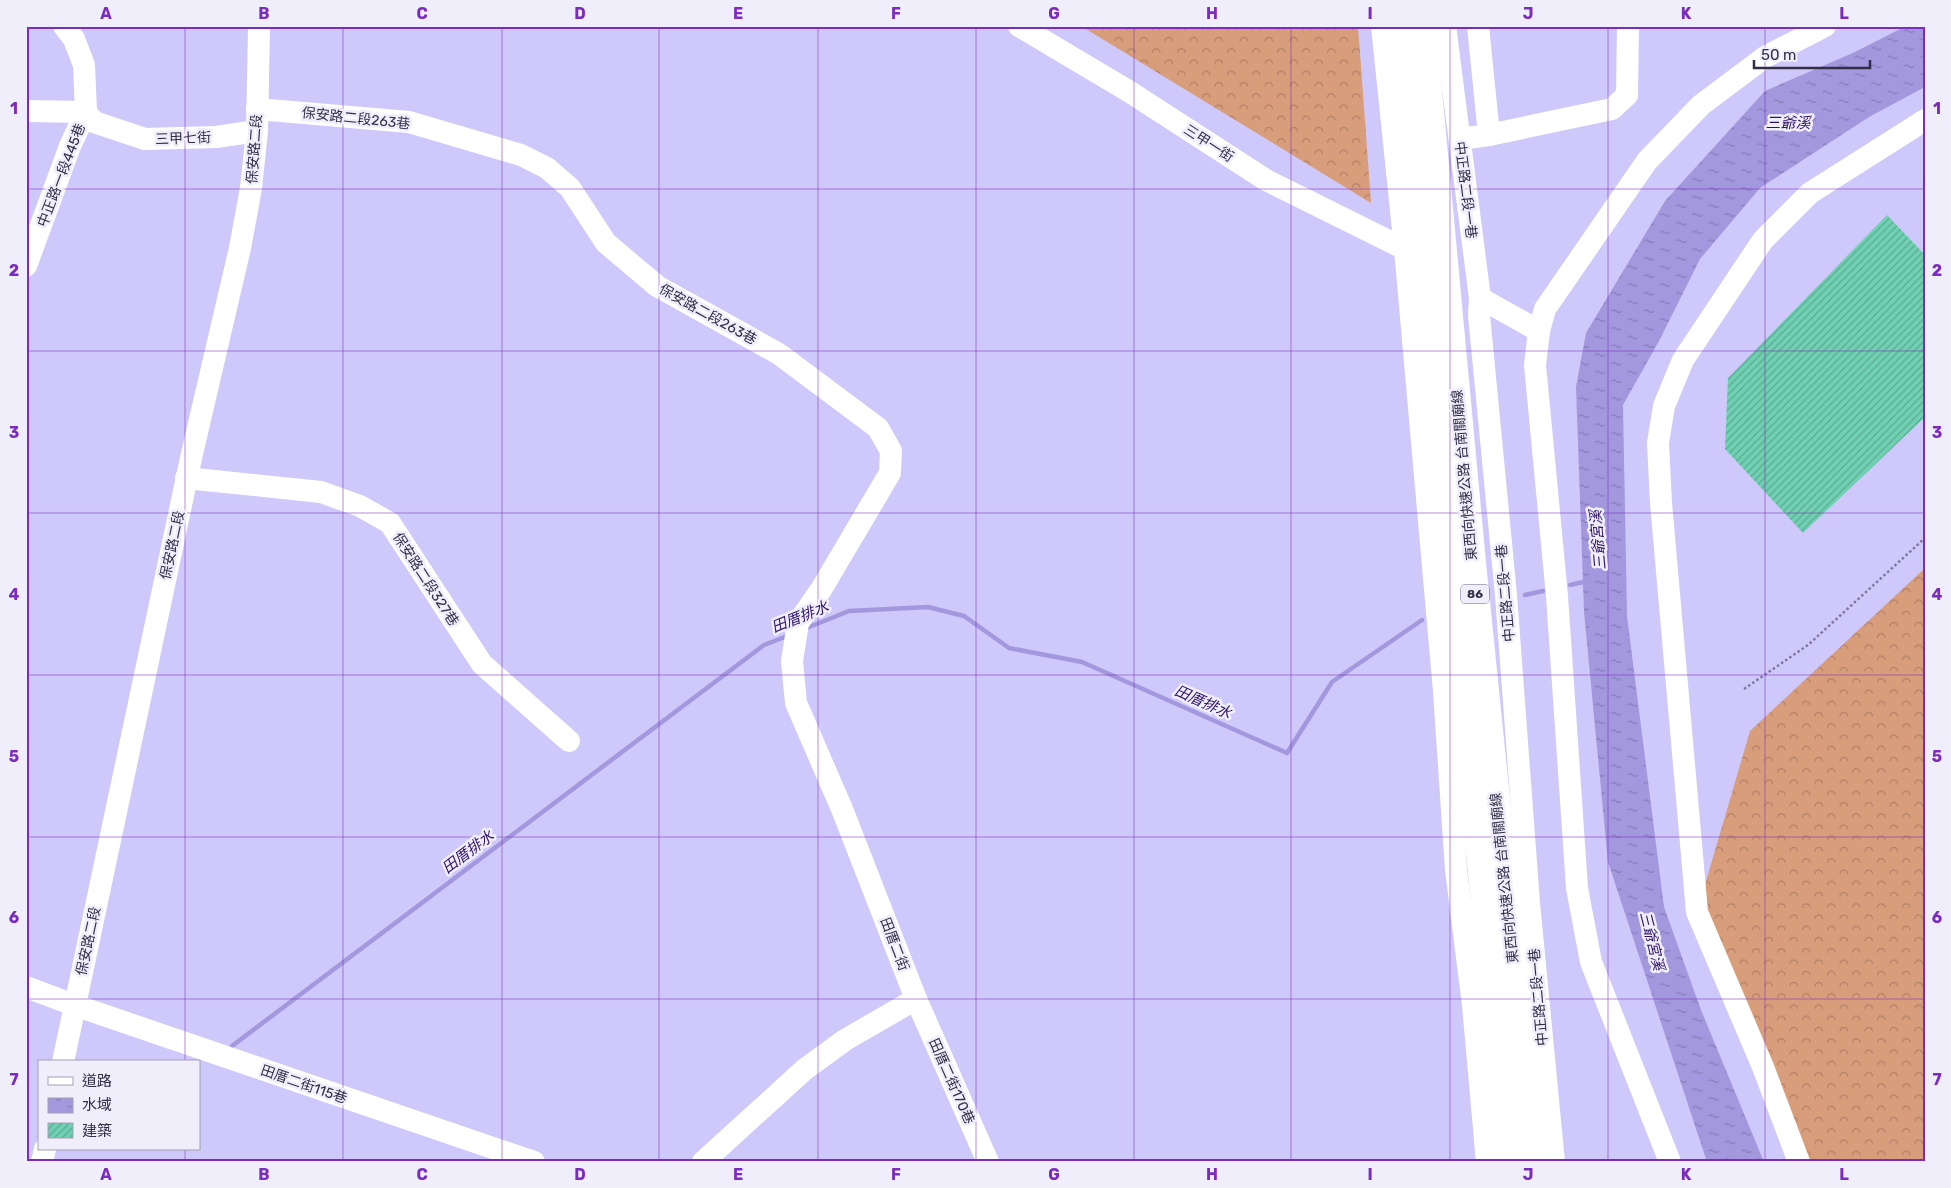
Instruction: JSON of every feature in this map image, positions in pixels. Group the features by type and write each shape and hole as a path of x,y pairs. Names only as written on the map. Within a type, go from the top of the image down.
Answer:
{"highway":[{"name":"東西向快速公路 台南關廟線","path":"1402,26 1435,404 1511,1162"},
{"name":"東西向快速公路 台南關廟線","path":"1422,26 1472,563 1533,1162"}],"street":[{"path":"26,111 86,112 84,65 74,40 64,26"},
{"name":"保安路二段","path":"62,1060 186,478 240,248 251,188 257,120 259,26"},
{"name":"三甲一街","path":"1019,26 1130,92 1266,180 1405,249"},
{"path":"1382,26 1405,249 1444,691 1456,870 1473,1005 1487,1162"},
{"name":"中正路二段一巷","path":"1445,26 1480,298 1479,315 1506,596 1529,903 1554,1162"},
{"path":"1478,26 1489,135"},
{"path":"1460,139 1489,135 1612,109 1626,95 1628,26"},
{"path":"1670,1162 1591,962 1576,888 1557,596 1535,365 1539,331 1545,310 1648,161 1701,105 1765,56 1825,26"},
{"name":"三甲七街","path":"86,112 94,122 145,139 216,137 257,120"},
{"name":"中正路一段445巷","path":"26,266 70,146 86,112"},
{"name":"保安路二段263巷","path":"257,120 408,122 521,155 547,168 570,188 606,243 657,286 780,354 878,428 890,451 890,472 797,629"},
{"path":"1799,1162 1764,1067 1697,912 1661,503 1658,443 1664,406 1683,360 1763,240 1810,193 1925,120"},
{"path":"1480,298 1539,331"},
{"name":"保安路二段327巷","path":"186,478 321,492 360,506 390,523 482,664 570,741"},
{"name":"田厝二街","path":"797,629 792,661 796,703 842,809 916,999"},
{"name":"田厝二街115巷","path":"26,987 534,1162"},
{"path":"703,1162 804,1070 845,1040 916,999"},
{"name":"田厝二街170巷","path":"916,999 988,1162"}],"path":[{"path":"1744,689 1808,645 1925,538"}],"green space":[{"path":"1081,26 1358,26 1371,203"},
{"path":"1925,568 1925,1162 1799,1162 1697,912 1750,731"}],"water":[{"name":"三爺溪","path":"1906,26 1925,26 1925,87 1869,117 1760,188 1700,259 1659,341 1623,405 1627,616 1664,907 1701,1010 1764,1162 1707,1162 1608,862 1584,612 1576,387 1586,333 1665,201 1765,91 1855,52"}],"building":[{"path":"1887,215 1925,255 1925,417 1803,533 1725,449 1728,378"}],"waterway":[{"name":"田厝排水","path":"1570,585 1588,581"},
{"name":"田厝排水","path":"1525,595 1543,591"},
{"name":"田厝排水","path":"804,629 849,611 928,607 964,616 1009,648 1082,662 1287,753 1332,682 1422,620"},
{"name":"田厝排水","path":"232,1046 764,645 790,635"}],"water label":[{"name":"三爺宮溪","path":"1598,540"},
{"name":"三爺宮溪","path":"1652,941"}]}
